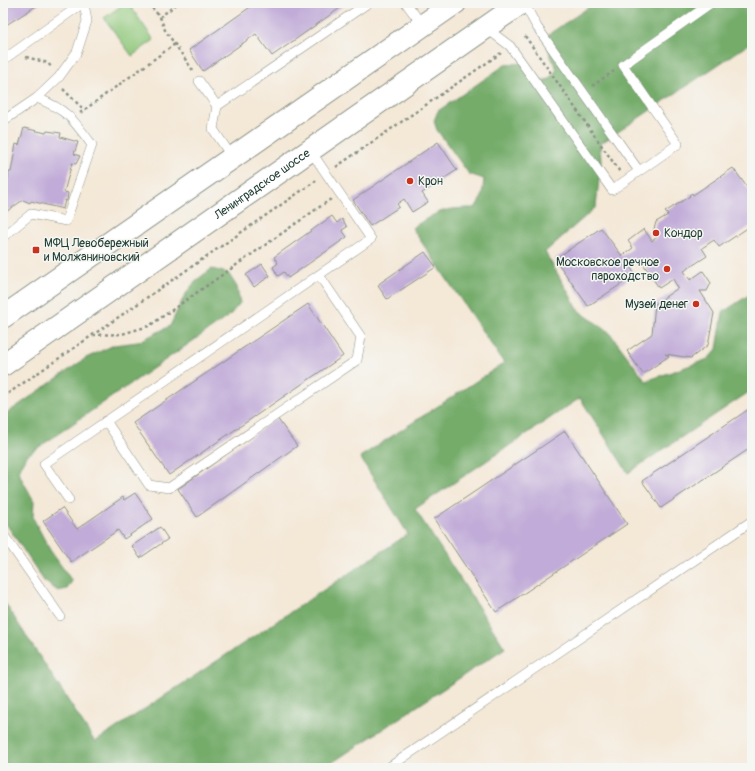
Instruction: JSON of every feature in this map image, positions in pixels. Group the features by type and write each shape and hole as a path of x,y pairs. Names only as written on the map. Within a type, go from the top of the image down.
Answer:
{"main road":[{"path":"3,317 455,3"},
{"name":"Ленинградское шоссе","path":"3,365 522,3"}],"lane":[{"path":"3,60 84,3 87,21 77,52 57,79 37,98 3,121"},
{"path":"217,106 368,3"},
{"path":"406,3 423,26"},
{"path":"522,3 582,92 639,171"},
{"path":"486,28 510,46 612,190 678,144 623,65 711,3"},
{"path":"199,81 217,106 213,129 232,157"},
{"path":"3,237 31,214 66,221 92,145 73,118 57,106 37,98"},
{"path":"69,500 44,464 371,240 310,150"},
{"path":"106,421 149,485 169,488 208,462 356,360 361,337 319,275"},
{"path":"388,768 752,521"},
{"path":"3,534 60,616"}],"path":[{"path":"148,3 160,17 166,30 191,68"},
{"path":"160,17 178,3"},
{"path":"525,36 626,180"},
{"path":"73,118 175,44"},
{"path":"3,397 510,46"},
{"path":"12,54 48,63 57,79 84,110"},
{"path":"570,101 623,65"},
{"path":"93,335 122,334 149,326 339,193"}],"green space":[{"path":"125,3 128,3 154,40 132,56 104,18"},
{"path":"595,3 752,3 752,42 600,144 601,161 596,207 545,252 579,311 609,332 646,381 708,359 717,349 723,312 752,293 752,390 628,473 580,398 415,509 505,648 324,768 3,768 3,600 95,742 408,534 360,457 504,363 412,228 441,212 455,209 475,208 482,197 484,179 469,174 437,130 434,121 438,111 505,65 522,63 540,81 550,79 557,69 550,55 546,36"},
{"path":"212,269 228,273 237,287 240,303 229,316 26,456 18,472 34,501 33,518 50,550 72,581 67,589 58,591 44,581 3,519 3,416 86,358 114,345 138,342 170,326 182,301 191,287"}],"building":[{"path":"3,3 41,3 6,25 7,27 3,30"},
{"path":"256,3 347,3 272,56 256,34 203,71 189,50"},
{"path":"24,128 46,133 47,131 61,133 60,137 78,142 74,154 80,156 76,164 72,163 64,192 68,193 67,201 65,200 63,209 31,201 30,203 23,200 3,214 3,177 8,178 9,172 11,172 16,144 19,145"},
{"name":"Крон","path":"438,142 457,170 422,193 428,202 412,212 404,199 397,204 399,207 370,226 353,200"},
{"name":"Московское речное пароходство","path":"733,168 752,194 752,225 719,247 714,240 702,248 707,256 684,271 690,280 703,271 711,283 707,291 700,291 714,313 708,345 691,358 665,354 669,356 643,374 627,351 652,334 655,304 678,288 673,279 659,288 640,259 630,266 635,275 588,306 555,259 601,228 622,256 633,248 628,241 644,229 652,241 657,237 653,233 656,222 668,215 665,212 690,196 689,195 692,193 693,195"},
{"path":"332,216 337,223 342,219 347,227 342,230 347,237 288,278 284,272 278,276 273,267 278,263 274,257"},
{"path":"425,252 436,267 387,299 378,286 380,283"},
{"path":"262,264 270,276 254,287 246,275"},
{"path":"308,304 343,356 169,475 133,423"},
{"path":"752,407 752,447 661,508 642,481"},
{"path":"277,418 297,446 197,517 178,489"},
{"path":"565,431 627,524 496,612 434,519"},
{"path":"135,493 153,519 124,539 118,530 71,562 43,521 62,508 77,529 123,497 124,500"},
{"path":"160,527 168,539 140,558 132,546"}],"place":[{"name":"Крон","path":"410,181"},
{"name":"Кондор","path":"656,233"},
{"name":"МФЦ Левобережный и Молжаниновский","path":"36,250"},
{"name":"Московское речное пароходство","path":"667,269"},
{"name":"Музей денег","path":"696,304"}]}
